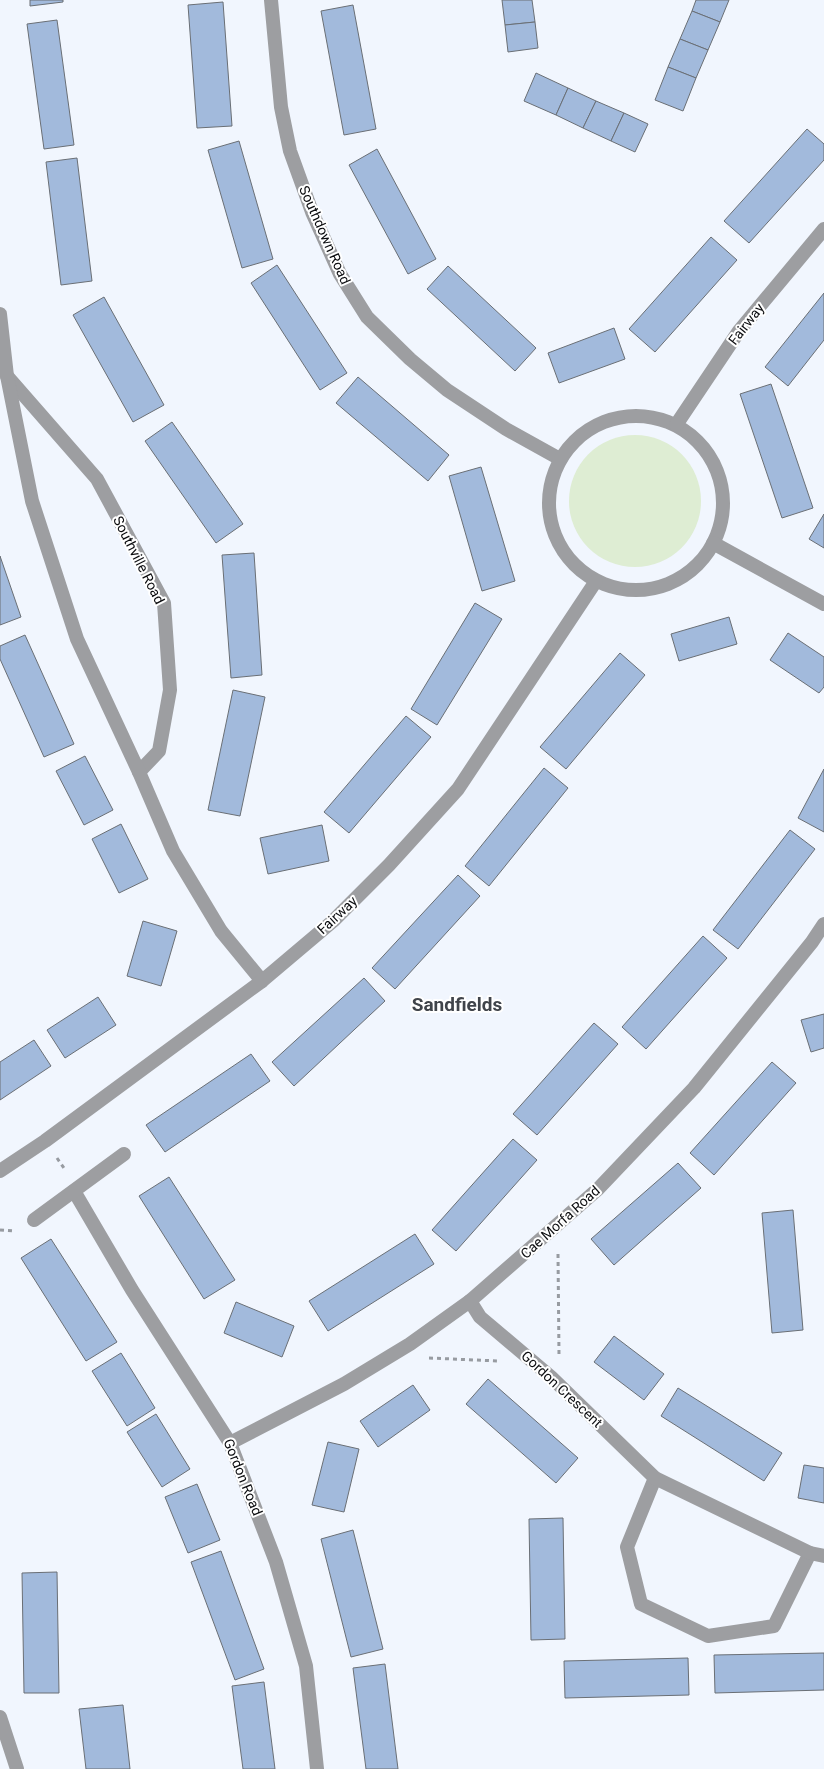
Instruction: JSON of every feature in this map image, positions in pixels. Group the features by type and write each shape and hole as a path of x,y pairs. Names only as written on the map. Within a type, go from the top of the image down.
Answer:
{"street":[{"name":"Southdown Road","path":"271,0 281,107 290,151 312,212 340,274 358,303 368,317 410,359 447,390 506,429 560,459"},
{"name":"Fairway","path":"676,425 738,331 824,229"},
{"path":"0,314 7,376 32,501 77,639 139,772 173,851 221,932 262,981"},
{"name":"Southville Road","path":"7,376 97,479 164,603 170,690 159,751 139,772"},
{"path":"634,415 656,418 676,425 695,438 710,456 720,477 723,499 721,522 713,543 700,562 683,576 662,586 632,590 617,588 596,581 579,569 565,555 556,537 550,518 549,498 552,478 560,459 574,441 591,428 612,419 634,415"},
{"path":"713,543 824,604"},
{"name":"Fairway","path":"0,1170 45,1141 262,981 332,921 389,865 458,789 596,581"},
{"name":"Cae Morfa Road","path":"230,1442 344,1384 410,1344 470,1301 598,1189 694,1088 818,946 824,924"},
{"path":"34,1220 124,1154"},
{"name":"Gordon Road","path":"74,1191 132,1290 230,1442 276,1562 306,1666 317,1769"},
{"name":"Gordon Crescent","path":"470,1301 480,1317 551,1376 655,1478 817,1554 774,1626 708,1636 641,1604 627,1547 655,1478"},
{"path":"0,1717 17,1769"}],"path":[{"path":"45,1141 68,1173 74,1191"},
{"path":"545,1235 558,1247 559,1361 551,1376"},
{"path":"410,1344 419,1358 506,1361 524,1354"}],"green space":[{"path":"635,435 648,436 660,440 682,454 696,476 700,488 700,514 696,526 682,548 660,562 648,566 635,567 622,566 610,562 588,548 574,526 570,514 569,501 570,488 574,476 588,454 610,440 622,436"}],"building":[{"path":"30,0 63,0 63,2 30,6"},
{"path":"502,0 532,0 535,22 505,25"},
{"path":"696,0 729,0 720,22 692,11"},
{"path":"223,2 232,126 197,128 188,5"},
{"path":"353,5 376,129 344,135 321,11"},
{"path":"692,11 720,22 708,50 680,39"},
{"path":"57,20 74,145 44,149 27,24"},
{"path":"535,22 538,48 508,52 505,25"},
{"path":"680,39 708,50 696,78 668,67"},
{"path":"668,67 696,78 683,111 655,100"},
{"path":"536,73 568,88 556,115 524,101"},
{"path":"568,88 596,101 583,128 556,115"},
{"path":"596,101 624,113 611,141 583,128"},
{"path":"624,113 648,124 635,152 611,141"},
{"path":"807,129 824,144 824,160 749,243 724,221"},
{"path":"239,141 273,259 242,268 208,150"},
{"path":"377,149 436,259 408,274 349,165"},
{"path":"77,158 92,281 61,285 46,162"},
{"path":"711,237 737,260 655,352 629,329"},
{"path":"277,265 347,373 320,390 251,283"},
{"path":"448,266 536,348 515,371 427,289"},
{"path":"824,293 824,340 788,386 765,367"},
{"path":"104,297 164,405 133,422 73,315"},
{"path":"614,328 625,359 559,383 548,353"},
{"path":"358,377 449,455 428,481 336,403"},
{"path":"771,384 813,508 782,518 740,394"},
{"path":"172,422 243,524 216,543 145,441"},
{"path":"481,467 515,581 482,591 449,476"},
{"path":"824,514 824,548 809,539"},
{"path":"254,553 262,675 231,678 222,555"},
{"path":"0,556 21,617 0,625"},
{"path":"475,603 502,619 437,725 411,709"},
{"path":"729,617 737,644 679,661 671,634"},
{"path":"788,633 824,657 824,687 819,693 770,660"},
{"path":"25,635 74,744 44,757 0,659 0,646"},
{"path":"620,653 645,675 566,769 540,747"},
{"path":"233,690 265,697 240,816 208,810"},
{"path":"406,716 431,737 349,833 324,812"},
{"path":"85,756 113,810 84,825 56,771"},
{"path":"544,768 568,788 489,886 465,866"},
{"path":"824,769 824,832 798,818"},
{"path":"121,824 148,879 119,893 92,839"},
{"path":"322,825 329,861 268,874 260,838"},
{"path":"790,830 815,849 738,949 713,930"},
{"path":"458,875 480,896 395,989 372,968"},
{"path":"143,921 177,931 161,986 127,976"},
{"path":"703,936 727,958 646,1049 622,1027"},
{"path":"364,978 385,1001 294,1086 272,1062"},
{"path":"98,997 116,1025 65,1058 47,1030"},
{"path":"824,1014 824,1048 811,1052 801,1020"},
{"path":"594,1023 618,1044 537,1135 513,1114"},
{"path":"34,1040 51,1066 0,1100 0,1062"},
{"path":"251,1054 270,1081 165,1152 146,1125"},
{"path":"772,1062 796,1083 714,1175 690,1153"},
{"path":"513,1139 537,1160 456,1251 432,1230"},
{"path":"678,1163 701,1188 614,1265 591,1239"},
{"path":"169,1177 235,1280 204,1299 139,1196"},
{"path":"793,1210 803,1330 772,1333 762,1213"},
{"path":"415,1234 434,1264 328,1331 309,1301"},
{"path":"51,1239 117,1342 86,1361 21,1258"},
{"path":"236,1302 294,1326 282,1357 224,1333"},
{"path":"614,1336 664,1374 644,1400 594,1362"},
{"path":"121,1353 155,1408 127,1426 92,1371"},
{"path":"488,1379 578,1458 556,1483 466,1404"},
{"path":"413,1385 430,1410 378,1447 360,1421"},
{"path":"678,1388 782,1453 764,1481 661,1416"},
{"path":"156,1414 190,1469 162,1487 127,1432"},
{"path":"328,1442 359,1449 344,1512 312,1505"},
{"path":"804,1465 824,1468 824,1503 798,1498"},
{"path":"197,1484 220,1540 188,1553 165,1497"},
{"path":"563,1518 565,1639 531,1640 529,1519"},
{"path":"353,1530 383,1649 351,1657 321,1539"},
{"path":"221,1551 264,1669 235,1680 191,1562"},
{"path":"57,1572 59,1693 24,1693 22,1573"},
{"path":"824,1653 824,1690 715,1693 714,1655"},
{"path":"688,1658 689,1695 565,1698 564,1661"},
{"path":"385,1664 398,1769 366,1769 353,1668"},
{"path":"264,1682 275,1769 243,1769 232,1686"},
{"path":"123,1705 130,1769 86,1769 79,1709"}],"district":[{"name":"Sandfields","path":"457,1004"}]}
